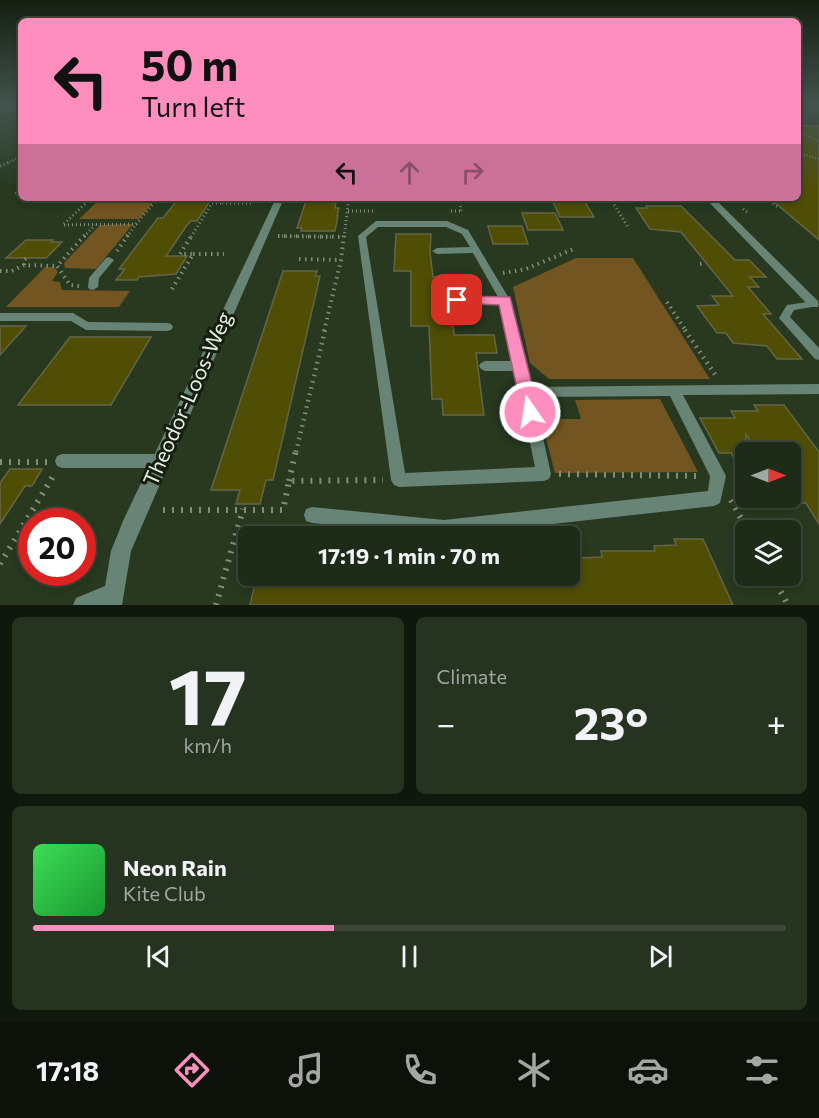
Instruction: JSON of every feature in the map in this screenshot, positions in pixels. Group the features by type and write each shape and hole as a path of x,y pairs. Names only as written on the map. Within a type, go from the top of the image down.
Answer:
{"street":[{"name":"Theodor-Loos-Weg","path":"112,600 122,551 160,461 279,201"},
{"path":"712,201 814,304"},
{"path":"83,605 112,600"}],"lane":[{"path":"376,224 447,224 465,232 491,275 505,300 544,474 399,480 363,236 376,224"},
{"path":"437,251 475,250"},
{"path":"93,287 94,278 109,261"},
{"path":"457,300 505,300"},
{"path":"814,304 791,307 784,318 819,356"},
{"path":"0,317 73,317 86,326 166,327"},
{"path":"485,366 520,366"},
{"path":"526,392 819,389"},
{"path":"312,515 444,528 714,498 718,476 674,391"},
{"path":"62,461 160,461"}],"path":[{"path":"803,133 818,142"},
{"path":"808,141 818,142"},
{"path":"801,154 819,159"},
{"path":"0,166 18,158"},
{"path":"89,201 64,225 136,224"},
{"path":"109,261 155,201"},
{"path":"163,510 283,510 341,260 350,201"},
{"path":"612,201 628,227"},
{"path":"770,201 779,208"},
{"path":"224,254 180,254 212,203 252,203"},
{"path":"0,271 12,271 24,265 57,266 96,225"},
{"path":"278,236 344,237"},
{"path":"491,275 526,269 576,248"},
{"path":"172,290 193,254"},
{"path":"24,265 24,260 29,256"},
{"path":"299,259 341,260"},
{"path":"700,264 706,263"},
{"path":"57,266 70,285 93,287"},
{"path":"667,302 724,389"},
{"path":"0,462 62,461"},
{"path":"0,564 62,461"},
{"path":"544,474 718,476 742,520"},
{"path":"289,481 399,480"},
{"path":"216,605 243,509"},
{"path":"778,586 788,605"}],"shaded area":[{"path":"98,201 154,201 139,219 79,219"},
{"path":"133,224 96,269 65,268 64,263 100,225"},
{"path":"576,258 633,258 710,379 549,379 530,363 513,287"},
{"path":"45,267 54,267 58,272 52,281 60,282 62,290 130,291 119,307 6,307"},
{"path":"660,399 698,472 555,473 541,419 581,419 575,400"}],"building":[{"path":"801,133 819,133 819,240 773,201 801,201"},
{"path":"177,201 210,201 197,221 191,221 187,225 166,256 187,256 176,274 139,277 137,280 116,280 125,269 119,269 158,218 163,218"},
{"path":"306,201 336,201 335,208 339,208 335,231 301,231 302,228 297,228"},
{"path":"553,202 585,202 594,217 560,217"},
{"path":"646,206 681,206 735,260 749,260 766,277 750,277 759,287 748,287 771,314 763,314 802,359 777,359 767,346 733,343 726,333 717,333 697,306 719,305 712,296 733,296 681,232 650,229 636,208 647,208"},
{"path":"522,213 555,213 563,230 528,230"},
{"path":"488,226 522,226 528,244 493,244"},
{"path":"396,234 431,234 430,252 433,277 450,277 454,335 494,335 497,353 476,353 484,415 443,415 442,399 432,399 429,326 411,326 411,271 394,271"},
{"path":"26,240 62,242 46,258 6,258"},
{"path":"283,271 317,271 315,276 320,276 273,480 266,480 260,504 236,504 240,490 211,490"},
{"path":"0,326 26,326 0,355"},
{"path":"70,337 151,337 111,405 18,405"},
{"path":"754,405 784,405 819,452 819,524 806,503 801,503 801,442 751,442 746,434 746,442 735,442 735,460 731,453 719,453 700,418 735,418 731,411 758,411"},
{"path":"10,469 42,469 32,486 25,486 0,524 0,483"},
{"path":"674,539 703,539 733,605 250,605 255,586 580,586 580,558 602,557 601,551 655,551 654,546 676,545"}],"route":[{"path":"457,300 505,300 530,412"}]}
